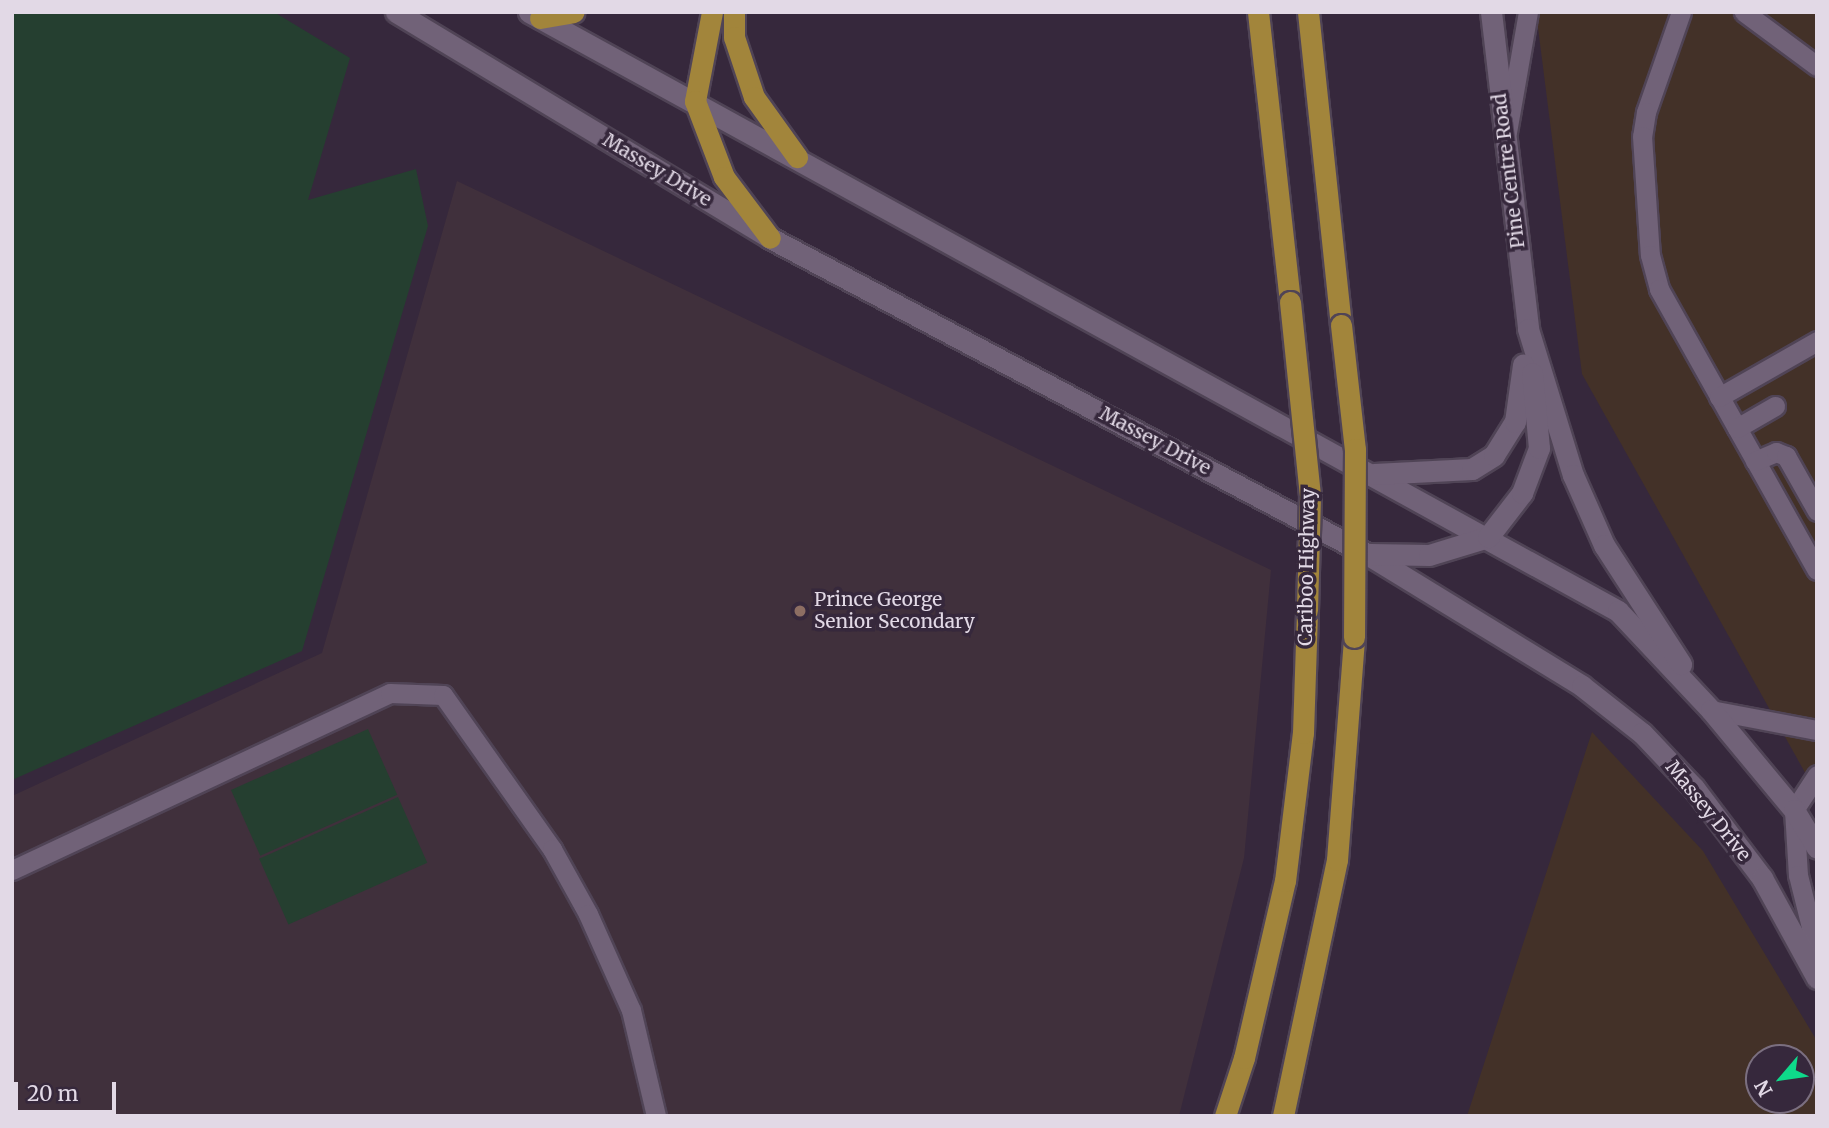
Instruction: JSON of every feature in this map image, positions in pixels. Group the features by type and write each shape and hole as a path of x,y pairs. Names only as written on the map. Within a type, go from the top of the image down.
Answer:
{"highway":[{"path":"534,15 573,12"},
{"path":"712,12 695,102 724,177 770,238"},
{"path":"734,12 734,37 754,97 797,157"},
{"name":"Cariboo Highway","path":"1225,1116 1244,1058 1285,881 1303,733 1307,610 1310,495 1258,12"},
{"path":"1283,1116 1337,860 1354,637 1355,449 1308,12"},
{"path":"1319,12 1322,140"}],"street":[{"name":"Massey Drive","path":"396,12 770,238 1367,554 1582,686 1642,733 1694,788 1762,878 1817,978"},
{"name":"Pine Centre Road","path":"1491,12 1528,329"},
{"path":"534,15 797,157 1618,611 1711,709 1794,810 1817,848"},
{"path":"1371,474 1472,469 1494,454 1515,422 1528,329"},
{"path":"1367,554 1429,555 1488,537 1522,493 1539,448 1528,329"},
{"path":"1528,329 1573,475 1604,545 1711,709"}],"lane":[{"path":"1505,136 1528,12"},
{"path":"1681,12 1646,111 1642,136 1650,255 1659,289 1817,570"},
{"path":"1744,12 1817,66"},
{"path":"1719,397 1817,341"},
{"path":"1737,428 1775,406"},
{"path":"1755,461 1776,452 1786,456 1817,511"},
{"path":"12,870 390,692 443,695 552,849 588,914 631,1010 656,1116"},
{"path":"1711,709 1817,730"},
{"path":"1817,775 1794,810 1798,875 1817,951"}],"shaded area":[{"path":"1536,12 1817,12 1817,794 1582,374"},
{"name":"Prince George Senior Secondary","path":"457,181 1271,570 1244,858 1179,1116 12,1116 12,796 322,653"},
{"path":"1592,732 1703,851 1817,1041 1817,1116 1467,1116"}],"green space":[{"path":"12,12 274,12 350,58 308,200 416,169 428,226 302,651 12,780"},
{"path":"368,729 397,795 260,856 231,790"},
{"path":"398,797 427,863 288,925 259,859"}],"place":[{"name":"Prince George Senior Secondary","path":"800,611"}]}
